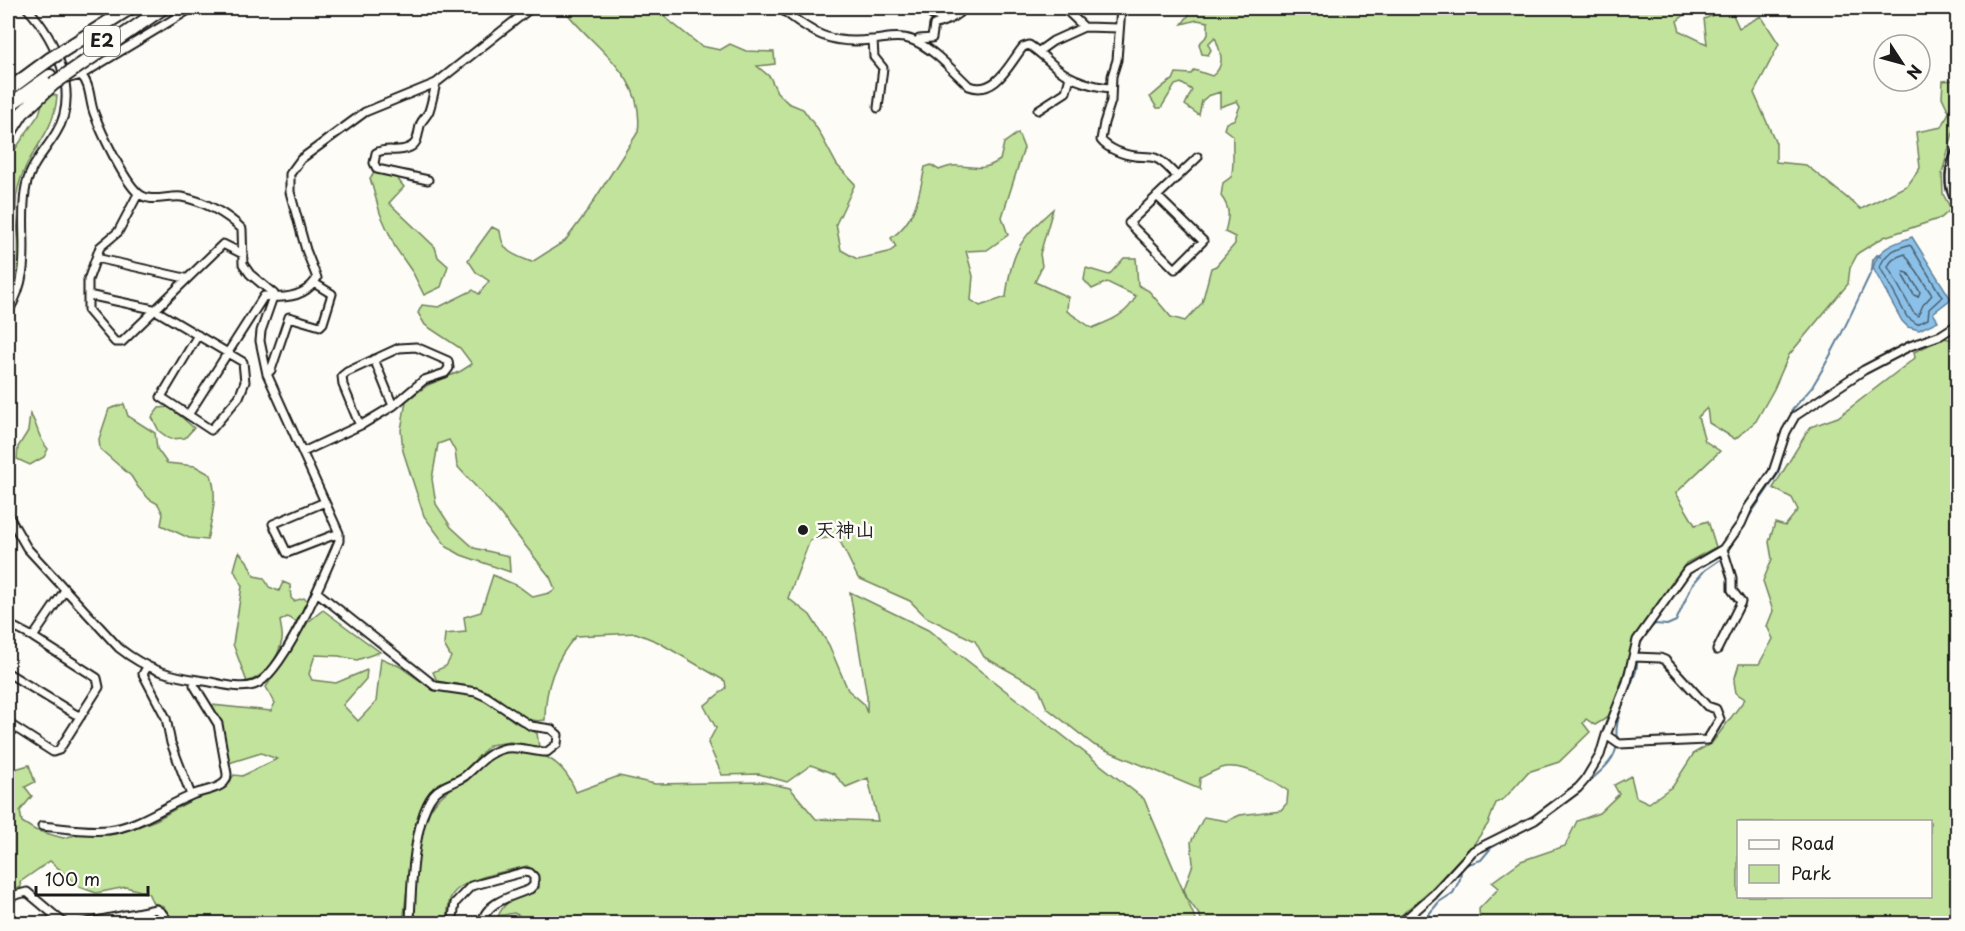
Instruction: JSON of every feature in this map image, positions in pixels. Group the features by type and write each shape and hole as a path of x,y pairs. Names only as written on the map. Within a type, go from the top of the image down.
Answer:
{"highway":[{"name":"E2","path":"8,90 50,59 130,8"},
{"name":"E2","path":"8,106 52,80 155,8"},
{"path":"8,135 22,113 52,80 163,8"},
{"path":"8,80 31,64 50,59"}],"street":[{"path":"8,312 23,275 25,258 23,215 28,174 63,120 65,79 50,37 27,8"},
{"path":"65,79 81,75 192,8"},
{"path":"188,415 264,296 290,297 314,283 317,278 306,250 290,192 289,179 293,168 301,159 365,112 436,83 531,8"},
{"path":"780,8 826,38 851,43 900,37 917,42 969,86 976,89 985,89 994,83 1023,47 1029,45 1039,51 1059,71 1101,87 1111,88"},
{"path":"843,8 865,8"},
{"path":"922,8 925,12 942,18 944,21"},
{"path":"917,42 919,39 932,38 934,25 966,8"},
{"path":"1064,8 1084,27"},
{"path":"1121,8 1111,101 1101,140 1105,145 1134,156 1154,157 1177,176"},
{"path":"1039,51 1053,40 1084,27 1119,28"},
{"path":"873,40 874,57 883,68 878,108"},
{"path":"8,515 27,548 119,648 147,667 195,680 248,687 266,678 303,621 318,593 339,541 339,533 267,374 260,341 274,294 243,264 242,230 236,223 208,206 184,197 151,199 138,194 116,159 95,114 88,86 81,75"},
{"path":"1038,110 1066,92 1070,76"},
{"path":"428,180 377,169 374,163 376,153 383,149 398,150 413,145 419,137 421,123 428,114 436,83"},
{"path":"1958,153 1952,174 1954,196 1958,200"},
{"path":"1157,196 1203,241 1175,269 1129,223 1198,156"},
{"path":"138,194 118,232 100,247 88,280 88,310 115,342 122,342 223,244 243,254"},
{"path":"96,258 186,280"},
{"path":"267,374 271,370 289,317 320,326 323,323 332,294 314,283"},
{"path":"88,295 155,310 198,335 243,362 245,382 239,397 211,430 161,397 198,335"},
{"path":"1400,924 1433,895 1473,851 1535,820 1578,788 1600,755 1628,682 1637,640 1681,576 1694,565 1723,549 1741,524 1748,508 1773,472 1786,432 1796,416 1864,370 1910,346 1941,335 1958,324"},
{"path":"303,453 363,423 393,406 424,380 445,373 449,369 448,361 416,346 399,348 347,372 342,376 343,385 358,421 363,423"},
{"path":"374,359 393,406"},
{"path":"325,502 273,524 287,553 339,533"},
{"path":"1717,650 1741,602 1732,590 1732,578 1723,549"},
{"path":"33,638 65,590"},
{"path":"318,593 435,686 482,694 531,726 551,729 558,735 557,744 547,752 518,748 506,748 493,752 463,777 437,791 424,813 412,868 410,924"},
{"path":"8,630 12,626 97,678 99,687 59,750 53,752 8,723"},
{"path":"1606,735 1619,744 1707,740 1720,719 1716,709 1707,706 1665,660 1634,657"},
{"path":"147,667 143,674 166,718 171,743 191,795"},
{"path":"8,673 81,716"},
{"path":"42,825 64,829 116,829 142,820 191,795 223,784 226,779 218,724 194,685 195,680"},
{"path":"452,924 455,903 471,886 524,872 534,877 534,885 530,889 494,904 487,910 482,918 482,924"},
{"path":"8,897 27,891 65,924"},
{"path":"81,924 156,909 170,924"},
{"path":"124,915 127,924"}],"green space":[{"path":"563,8 660,8 666,18 701,46 720,50 730,44 746,51 774,52 775,64 757,66 770,77 777,92 788,103 803,109 818,130 837,165 855,184 836,224 841,250 857,259 889,252 896,247 891,238 906,224 915,207 925,167 931,165 939,170 953,166 980,168 989,166 1000,160 1004,143 1018,133 1024,148 1002,217 1008,235 987,250 966,251 973,276 971,300 980,306 1006,297 1014,257 1019,247 1032,229 1053,209 1040,254 1042,266 1035,282 1068,297 1067,311 1092,328 1123,313 1136,296 1107,282 1092,289 1084,280 1086,268 1109,275 1124,258 1136,258 1138,285 1149,291 1171,317 1185,321 1202,303 1211,268 1216,266 1235,244 1235,237 1225,232 1228,213 1221,196 1223,183 1231,177 1233,162 1233,136 1224,129 1226,123 1235,119 1240,106 1237,101 1220,107 1220,92 1202,101 1199,115 1185,105 1192,90 1181,83 1175,85 1161,108 1157,108 1150,97 1173,80 1176,73 1191,74 1194,70 1212,76 1220,67 1221,58 1215,37 1208,44 1211,50 1208,55 1202,54 1199,44 1208,35 1208,22 1197,20 1182,24 1194,8 1689,8 1690,11 1677,21 1680,31 1707,44 1704,19 1730,8 1739,28 1761,16 1779,44 1754,93 1776,143 1776,162 1806,165 1861,209 1908,185 1920,168 1916,132 1942,127 1949,112 1942,97 1943,81 1954,80 1957,83 1957,126 1942,173 1943,194 1951,209 1941,218 1884,237 1858,253 1850,268 1848,284 1789,355 1756,421 1735,439 1709,423 1707,408 1698,417 1705,441 1720,451 1676,493 1695,525 1708,521 1716,547 1686,563 1635,639 1610,716 1595,725 1586,719 1583,723 1590,732 1559,762 1528,772 1505,798 1496,803 1488,824 1474,844 1429,891 1392,923 1202,923 1184,889 1193,864 1191,842 1204,817 1227,821 1240,815 1281,810 1287,803 1288,791 1259,774 1234,767 1226,767 1200,778 1199,789 1094,745 1047,708 1038,687 984,657 975,641 926,617 910,601 858,578 838,537 810,540 788,598 810,615 829,645 848,690 863,703 867,713 867,697 850,592 928,630 1144,799 1197,923 536,924 514,913 498,916 510,901 539,888 537,874 527,866 475,879 458,889 449,902 447,923 413,923 419,847 432,807 444,794 467,779 488,759 498,753 531,752 550,759 565,772 576,792 619,776 655,784 763,782 790,788 816,819 878,821 868,778 846,787 834,774 811,765 787,782 759,774 722,775 708,743 716,728 704,706 726,688 725,681 658,642 636,633 576,636 562,654 553,675 545,708 545,720 527,719 484,690 437,681 433,672 446,666 451,657 444,645 445,634 466,632 464,617 481,612 493,575 518,586 533,597 555,589 550,577 498,511 457,466 455,451 449,440 438,444 432,479 436,504 451,527 474,548 509,556 510,572 461,555 447,547 424,516 403,451 401,430 406,401 428,385 472,364 460,348 425,325 418,313 422,305 439,307 473,290 479,294 489,281 476,272 468,260 492,227 500,231 506,249 532,262 565,241 586,213 638,132 638,112 634,94 625,78"},
{"path":"51,94 57,96 51,122 27,163 18,188 16,208 20,257 16,280 8,302 8,160 39,114 43,101"},
{"path":"376,171 396,177 404,187 389,203 435,247 438,257 448,266 441,287 424,295 413,273 395,247 380,213 370,178"},
{"path":"1944,338 1958,341 1957,923 1480,923 1479,909 1499,888 1492,882 1521,861 1565,846 1577,821 1599,813 1619,794 1614,785 1631,776 1636,797 1649,803 1673,786 1694,753 1712,743 1745,699 1736,693 1734,681 1739,664 1759,664 1773,639 1767,626 1773,611 1763,581 1772,559 1769,542 1775,523 1785,526 1798,510 1792,498 1773,488 1810,427 1838,417 1915,358 1914,352"},
{"path":"124,404 128,416 155,433 157,449 167,463 195,466 211,475 214,499 207,540 189,538 161,525 163,514 158,504 149,499 131,476 100,449 99,439 109,409"},
{"path":"170,407 194,428 185,438 170,439 159,431 152,417 159,408"},
{"path":"30,414 41,440 48,449 44,457 30,465 17,459 18,447 28,431"},
{"path":"239,552 247,561 254,576 264,578 269,587 279,591 283,582 290,585 291,598 294,601 304,598 308,602 297,622 287,617 280,621 282,638 274,660 260,676 247,682 233,644 242,586 234,570"},
{"path":"323,610 380,652 357,660 339,656 315,655 309,674 312,680 336,683 367,670 366,679 343,705 358,721 376,702 381,658 399,666 432,689 480,696 515,722 537,733 539,747 510,742 490,745 461,774 440,784 430,794 423,805 410,862 403,923 175,923 163,906 153,903 148,893 126,887 96,893 80,887 50,861 20,882 21,887 8,892 8,771 29,765 35,782 25,787 32,796 20,811 22,822 35,830 63,838 84,833 110,835 129,830 156,820 191,800 225,787 234,775 242,776 277,759 261,753 229,763 222,726 211,705 271,711 275,703 266,687 308,622"}],"water":[{"path":"1912,237 1951,299 1933,313 1938,321 1919,330 1908,327 1902,321 1873,268 1875,261 1883,251 1893,244"}],"waterway":[{"path":"1791,412 1812,387 1844,330 1872,270 1873,260 1877,255 1881,257"},
{"path":"1746,521 1778,474 1789,433"},
{"path":"1727,552 1740,531"},
{"path":"1617,739 1617,723 1636,671 1641,643 1655,624 1667,625 1676,621 1692,585 1705,570 1724,557"},
{"path":"1585,786 1613,757 1617,744"},
{"path":"1417,924 1439,902 1453,893 1465,865 1481,860 1491,848 1514,835"}],"place":[{"name":"天神山","path":"803,530"}]}
